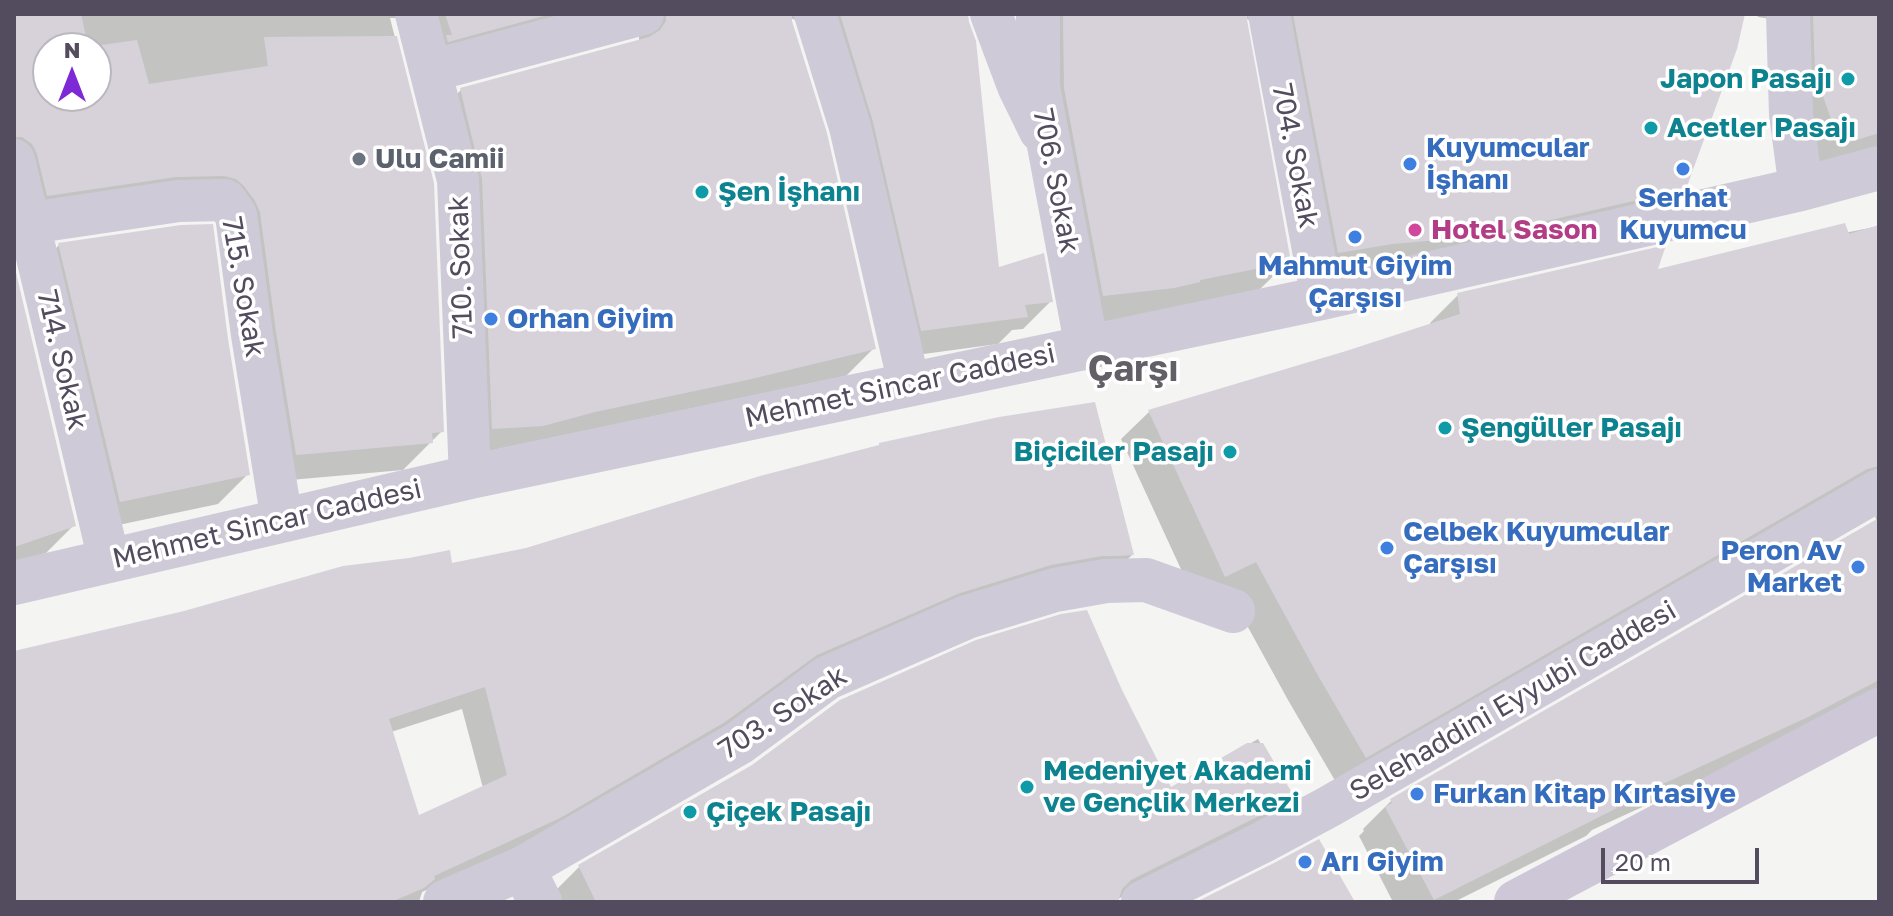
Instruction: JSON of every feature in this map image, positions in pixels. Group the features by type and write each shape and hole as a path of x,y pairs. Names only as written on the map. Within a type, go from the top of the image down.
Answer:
{"main road":[{"path":"1516,902 1879,710"}],"street":[{"name":"710. Sokak","path":"416,14 458,180 470,477"},
{"path":"431,71 643,14"},
{"path":"815,14 850,127 909,384"},
{"path":"991,14 1018,86 1051,153"},
{"name":"706. Sokak","path":"1038,14 1038,87 1087,348"},
{"name":"704. Sokak","path":"1269,14 1322,298"},
{"path":"1788,14 1791,114 1801,189"},
{"name":"714. Sokak","path":"14,160 109,560"},
{"name":"Mehmet Sincar Caddesi","path":"14,583 470,477 1322,298 1801,189 1879,168"},
{"name":"715. Sokak","path":"30,223 179,201 225,200 236,215 282,521"},
{"name":"Selehaddini Eyyubi Caddesi","path":"1142,902 1330,806 1879,490"},
{"name":"703. Sokak","path":"445,902 532,885 739,743 827,678 967,617 1055,590 1106,581 1146,580 1233,611"}],"building":[{"path":"14,14 81,14 85,32 32,32 32,112 112,112 112,44 137,40 149,84 268,66 264,37 397,36 434,183 444,432 432,433 433,443 296,455 260,212 244,186 236,179 224,176 176,177 47,196 37,154 32,144 22,137 14,137"},
{"path":"445,14 551,14 448,42 446,35 452,35"},
{"name":"Şen İşhanı","path":"666,14 792,14 827,133 876,349 543,426 492,429 482,179 460,88 649,37 660,30 666,21"},
{"path":"840,14 968,14 976,41 999,267 1044,253 1053,302 1025,305 1028,317 921,331 873,122"},
{"path":"1063,14 1246,14 1291,262 1174,288 1103,296 1064,88"},
{"path":"1293,14 1745,14 1737,49 1686,189 1450,243 1449,239 1392,244 1338,253"},
{"name":"Japon Pasajı","path":"1813,14 1879,14 1879,133 1840,145 1815,73"},
{"path":"1845,223 1849,234 1879,225 1879,466 1867,469 1366,758 1256,562 1225,577 1148,410 1460,314 1457,293 1666,245 1658,269"},
{"path":"213,224 250,475 120,502 58,243 181,225"},
{"path":"14,264 76,526 14,547"},
{"path":"1095,402 1134,555 1102,556 1051,565 960,593 817,655 725,722 560,818 434,876 435,879 424,888 391,902 14,902 14,651 184,611 343,566 450,550 452,563 526,548 879,443 999,417","holes":["485,687 507,775 419,815 389,719"]},
{"path":"1879,518 1879,680 1808,717 1615,806 1617,808 1434,900 1385,807 1392,803 1390,799"},
{"path":"1087,610 1122,690 1171,787 1247,743 1263,743 1295,798 1131,880 1122,889 1118,902 596,902 578,865 752,765 840,700 976,640 1061,614"},
{"path":"1319,839 1355,902 1196,902 1274,863"}],"place":[{"name":"Japon Pasajı","path":"1848,79"},
{"name":"Acetler Pasajı","path":"1651,128"},
{"name":"Ulu Camii","path":"359,159"},
{"name":"Kuyumcular İşhanı","path":"1410,164"},
{"name":"Serhat Kuyumcu","path":"1683,169"},
{"name":"Şen İşhanı","path":"702,192"},
{"name":"Hotel Sason","path":"1415,230"},
{"name":"Mahmut Giyim Çarşısı","path":"1355,237"},
{"name":"Orhan Giyim","path":"491,319"},
{"name":"Şengüller Pasajı","path":"1445,428"},
{"name":"Biçiciler Pasajı","path":"1230,452"},
{"name":"Celbek Kuyumcular Çarşısı","path":"1387,548"},
{"name":"Peron Av Market","path":"1858,567"},
{"name":"Medeniyet Akademi ve Gençlik Merkezi","path":"1027,787"},
{"name":"Furkan Kitap Kırtasiye","path":"1417,794"},
{"name":"Çiçek Pasajı","path":"690,812"},
{"name":"Arı Giyim","path":"1305,862"}],"district":[{"name":"Çarşı","path":"1133,370"}]}
